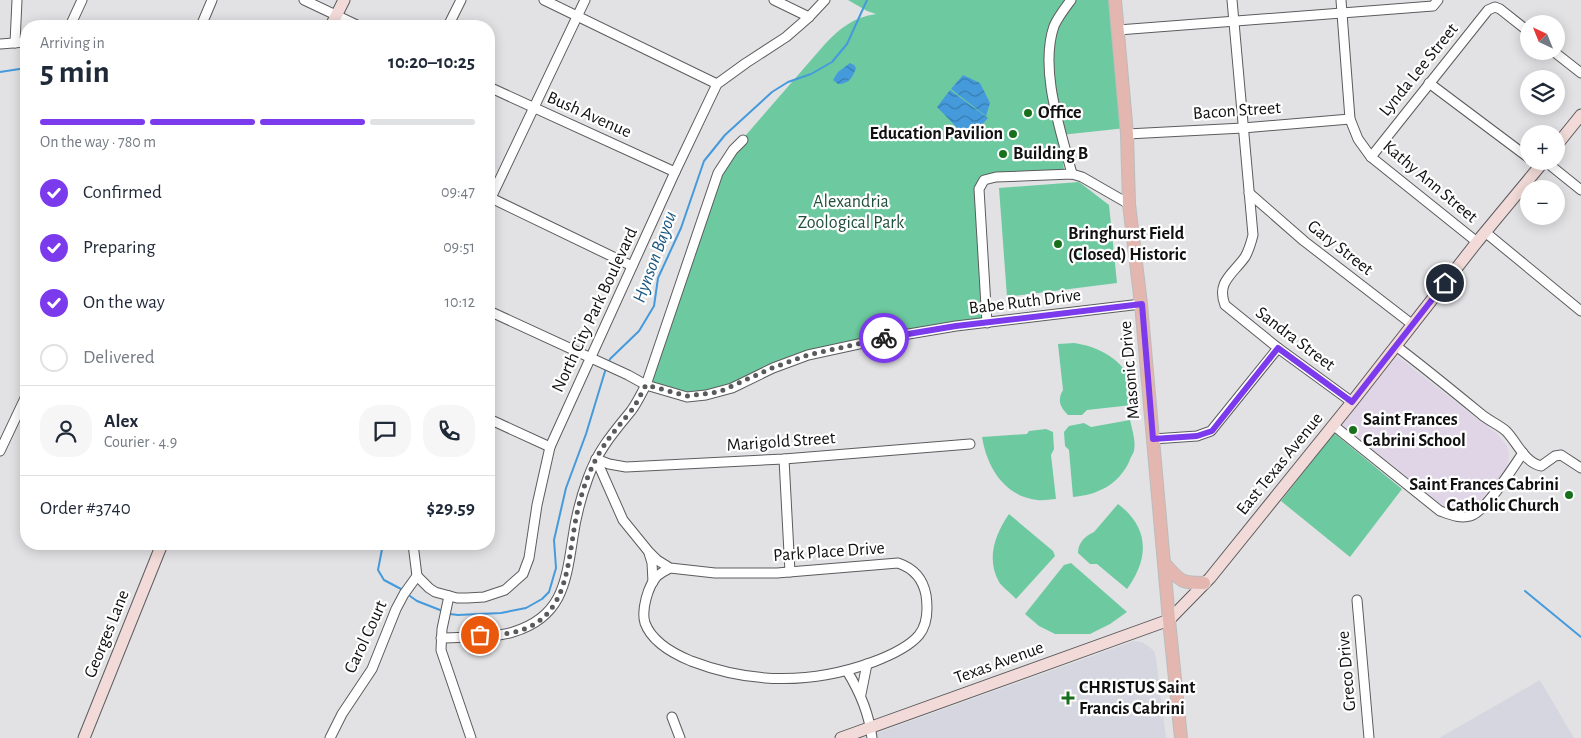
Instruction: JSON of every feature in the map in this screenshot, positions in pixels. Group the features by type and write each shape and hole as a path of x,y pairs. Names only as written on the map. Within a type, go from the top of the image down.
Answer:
{"main road":[{"name":"Masonic Drive","path":"1115,0 1127,134 1129,204 1142,304 1181,738"},
{"path":"1164,563 1180,581 1185,583 1204,583"}],"street":[{"path":"15,43 17,0"},
{"path":"73,20 82,0"},
{"path":"204,20 212,0"},
{"path":"304,0 333,20"},
{"path":"334,20 344,0"},
{"path":"451,20 461,0"},
{"path":"544,0 717,84"},
{"path":"495,187 585,0"},
{"path":"774,0 809,17"},
{"name":"North City Park Boulevard","path":"417,576 429,588 449,596 467,598 499,593 510,587 523,574 529,558 537,505 550,447 717,84 786,37 825,0"},
{"path":"1071,0 1055,26 1051,41 1049,66 1056,117 1072,174"},
{"path":"1232,0 1249,194"},
{"name":"Kathy Ann Street","path":"1341,0 1350,119 1358,139 1371,157 1477,242"},
{"path":"1118,30 1343,13 1436,3"},
{"name":"Lynda Lee Street","path":"1371,157 1488,10 1495,7 1500,9 1520,25"},
{"path":"0,44 20,43"},
{"path":"1564,60 1581,73"},
{"path":"1429,83 1520,151"},
{"name":"Bush Avenue","path":"495,90 675,172"},
{"path":"1565,135 1581,115"},
{"name":"Bacon Street","path":"1127,134 1243,128 1350,119"},
{"path":"441,638 512,632 537,622 549,611 564,588 569,569 578,510 589,475 607,439 635,405 646,385 718,174 733,150 743,140"},
{"name":"East Texas Avenue","path":"1169,620 1204,583 1352,402 1534,170"},
{"path":"1551,170 1581,190"},
{"path":"987,323 979,189 981,184 989,178 996,177 1072,174 1082,177 1129,204"},
{"name":"Sandra Street","path":"1249,194 1253,235 1250,248 1244,258 1224,283 1222,298 1225,305 1278,348 1352,402"},
{"name":"Gary Street","path":"1249,194 1304,241 1413,325"},
{"path":"495,202 632,266"},
{"path":"1485,232 1581,311"},
{"name":"Babe Ruth Drive","path":"495,314 616,369 646,385 687,396 706,395 732,388 772,368 808,355 891,337 956,326 1142,304"},
{"path":"1396,346 1491,422 1499,425 1534,464 1541,466 1555,456 1561,455 1581,468"},
{"path":"1153,439 1197,436 1212,431 1278,348"},
{"path":"0,451 20,409"},
{"path":"495,423 550,447"},
{"path":"1333,425 1440,511 1458,517 1471,516 1483,508 1523,453"},
{"name":"Marigold Street","path":"596,459 626,467 784,459 970,444"},
{"path":"596,459 623,520 648,552 670,568 653,582"},
{"path":"784,459 790,572"},
{"name":"Georges Lane","path":"84,738 160,550"},
{"path":"414,550 417,576"},
{"path":"648,552 652,563 653,582"},
{"name":"Park Place Drive","path":"653,582 644,610 645,622 662,644 681,657 729,672 770,678 818,676 847,671 884,658 919,635 925,624 927,614 925,591 916,573 908,566 898,563 790,572 739,574 670,568"},
{"name":"Carol Court","path":"330,738 342,714 372,669 396,609 417,576"},
{"path":"449,596 441,638 441,650 472,738"},
{"name":"Greco Drive","path":"1357,600 1369,738"},
{"name":"Texas Avenue","path":"841,738 871,733 1169,620"},
{"path":"861,694 867,664"},
{"path":"847,671 861,694 871,733"},
{"path":"672,717 680,738"}],"shaded area":[{"path":"1397,356 1498,435 1507,446 1509,456 1506,470 1473,508 1460,512 1447,509 1342,425"},
{"name":"CHRISTUS Saint Francis Cabrini","path":"1134,641 1142,642 1154,651 1166,738 863,738"},
{"path":"1540,680 1574,738 1439,738"}],"green space":[{"name":"Alexandria Zoological Park","path":"848,0 1112,0 1126,128 1061,135 1064,171 995,176 981,184 986,323 809,354 733,386 687,396 645,381 706,207 733,150 831,38 842,28 854,21 876,14"},
{"name":"Bringhurst Field (Closed) Historic","path":"1079,182 1109,205 1117,283 1007,297 999,188"},
{"path":"1074,343 1101,351 1123,368 1131,385 1132,405 1087,410 1082,415 1068,415 1060,403 1063,390 1058,344"},
{"path":"1130,420 1134,435 1134,452 1119,477 1113,483 1098,491 1073,497 1069,450 1065,446 1064,432 1069,426 1084,423 1091,427"},
{"path":"1046,429 1053,432 1054,449 1051,455 1056,499 1037,500 1015,493 999,478 988,459 982,437 1027,434 1029,431"},
{"path":"1334,433 1402,489 1350,557 1281,501"},
{"path":"1118,504 1136,523 1143,544 1139,566 1127,589 1097,564 1090,564 1078,553 1079,546 1083,540 1094,532"},
{"path":"1009,514 1053,551 1055,556 1016,599 999,582 993,564 996,538"},
{"path":"1071,563 1127,612 1110,624 1090,634 1055,634 1039,626 1025,614 1064,565"}],"water":[{"path":"850,63 856,68 853,74 848,81 838,84 833,80 838,72"},
{"path":"963,75 980,83 990,103 986,116 951,89"},
{"path":"950,90 988,118 973,135 961,132 937,107"}],"waterway":[{"name":"Hynson Bayou","path":"608,364 610,359 639,331 654,306 658,278 681,228 704,161 725,135 772,92 788,82 811,74 832,62 847,44 867,0"},
{"name":"Hynson Bayou","path":"0,72 20,69"},
{"name":"Hynson Bayou","path":"450,614 501,613 526,608 542,599 549,592 556,568 554,540 566,488 586,434 606,368"},
{"name":"Hynson Bayou","path":"382,550 378,570 384,580 401,589"},
{"path":"1525,591 1581,637"},
{"name":"Hynson Bayou","path":"410,596 417,601 440,610"}],"way so far":[{"path":"480,635 512,632 537,622 549,611 558,598 564,588 569,569 578,510 589,475 607,439 631,411 646,385 687,396 706,395 732,388 772,368 808,355 884,338"}],"place":[{"name":"Office","path":"1028,113"},
{"name":"Education Pavilion","path":"1013,134"},
{"name":"Building B","path":"1003,154"},
{"name":"Bringhurst Field (Closed) Historic","path":"1058,244"},
{"name":"Saint Frances Cabrini School","path":"1353,430"},
{"name":"Saint Frances Cabrini Catholic Church","path":"1569,495"},
{"name":"CHRISTUS Saint Francis Cabrini","path":"1068,698"}],"route":[{"path":"884,338 956,326 1142,304 1153,439 1197,436 1212,431 1278,348 1352,402 1445,283"}]}
